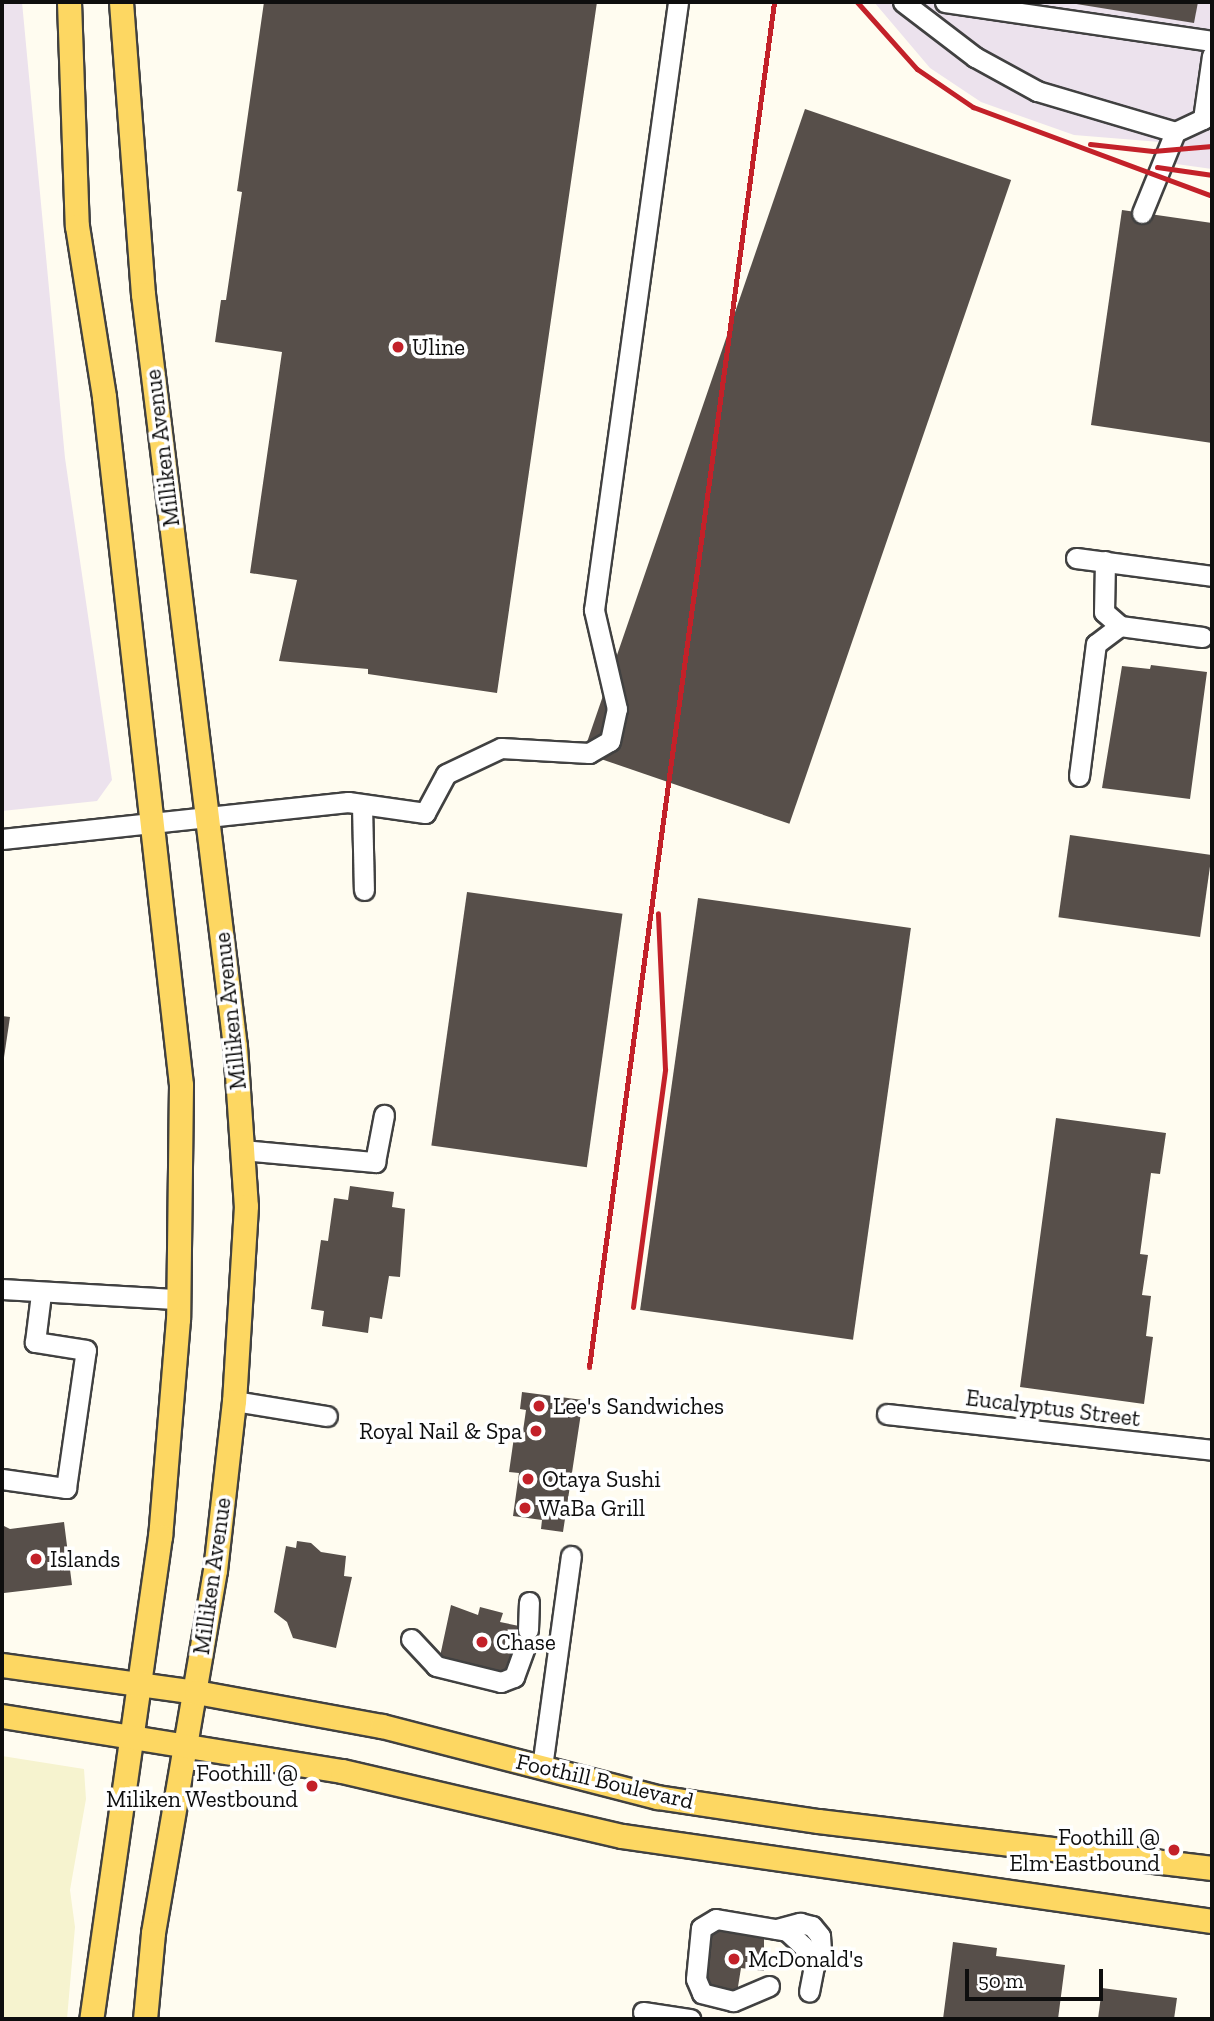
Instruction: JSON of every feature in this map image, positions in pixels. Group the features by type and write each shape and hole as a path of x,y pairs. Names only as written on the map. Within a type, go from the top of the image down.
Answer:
{"main road":[{"path":"69,2 77,226 104,397 181,1085 178,1299 160,1536 91,2019"},
{"name":"Milliken Avenue","path":"121,2 144,294 235,1045 246,1206 234,1401 196,1692 184,1742 153,1933 145,2019"},
{"name":"Foothill Boulevard","path":"2,1665 196,1692 382,1726 657,1797 1212,1868"},
{"name":"Foothill Boulevard","path":"2,1716 184,1742 342,1771 622,1836 1212,1921"}],"street":[{"path":"2,839 207,816 362,804 425,813 446,774 501,748 589,753 610,741 617,709 594,610 678,2"},
{"path":"903,2 975,57 1037,91 1175,132 1203,119 1212,57"},
{"path":"945,2 1212,41"},
{"path":"1142,213 1175,132"},
{"path":"1076,558 1212,576"},
{"path":"1105,561 1104,612 1121,626 1202,637"},
{"path":"1079,776 1096,644 1121,626"},
{"path":"362,804 364,890"},
{"path":"242,1150 375,1162 384,1115"},
{"path":"2,1289 41,1294 178,1299"},
{"path":"2,1479 66,1488 86,1350 35,1342 41,1294"},
{"path":"234,1401 327,1416"},
{"name":"Eucalyptus Street","path":"887,1414 1212,1450"},
{"path":"542,1767 570,1556"},
{"path":"411,1639 436,1666 501,1682 514,1677 526,1638 529,1602"},
{"path":"769,1986 733,2001 702,1993 696,1979 701,1928 716,1919 787,1931 803,1946 814,1966 809,1992"},
{"path":"643,2012 690,2019"}],"shaded area":[{"path":"2,2 22,2 65,458 112,780 97,801 2,811"},
{"path":"874,2 1212,2 1212,169 1162,162 1160,142 1074,135 981,102 930,68"},
{"path":"2,1756 84,1769 86,1799 70,1890 75,1927 67,2019 2,2019"}],"building":[{"name":"Uline","path":"264,2 597,2 497,693 368,674 368,669 279,661 297,580 250,573 282,352 215,342 221,300 226,300 242,192 237,191"},
{"path":"1064,2 1198,2 1194,23"},
{"path":"805,109 1011,180 789,824 583,753"},
{"path":"1122,210 1212,223 1212,443 1091,425"},
{"path":"1151,665 1207,672 1190,799 1102,788 1122,666 1150,669"},
{"path":"1070,835 1212,855 1200,937 1058,917"},
{"path":"467,892 622,914 587,1167 431,1146"},
{"path":"698,898 911,928 853,1340 640,1310"},
{"path":"2,1016 10,1017 3,1064 2,1064"},
{"path":"1056,1118 1166,1133 1160,1174 1151,1173 1140,1254 1148,1255 1142,1295 1151,1296 1146,1336 1153,1337 1144,1404 1020,1387"},
{"path":"350,1186 394,1192 392,1207 405,1209 400,1277 389,1276 382,1319 370,1317 368,1333 322,1326 324,1311 311,1309 321,1240 328,1241 334,1198 348,1200"},
{"path":"522,1392 583,1400 563,1532 541,1529 542,1520 513,1516 519,1473 509,1472 514,1437 522,1438 526,1410 520,1409"},
{"path":"64,1522 72,1585 4,1593 2,1525 10,1529"},
{"path":"297,1541 311,1543 321,1552 346,1556 344,1576 352,1577 336,1648 293,1638 287,1622 274,1612 286,1546 296,1548"},
{"name":"Chase","path":"451,1605 478,1615 480,1607 503,1613 500,1622 524,1627 508,1676 439,1661"},
{"path":"720,1928 764,1931 764,1971 741,1968 737,1993 711,1989 705,1982 708,1936"},
{"path":"953,1942 997,1948 996,1956 1065,1965 1058,2019 943,2019"},
{"path":"1102,1988 1177,1998 1174,2019 1098,2019"}],"railway":[{"path":"589,1367 774,2"},
{"path":"857,2 917,69 973,107 1212,196"},
{"path":"1090,144 1153,151 1212,146"},
{"path":"1157,167 1212,175"},
{"path":"633,1307 665,1069 658,913"}],"place":[{"name":"Uline","path":"398,347"},
{"name":"Lee's Sandwiches","path":"539,1406"},
{"name":"Royal Nail & Spa","path":"536,1431"},
{"name":"Otaya Sushi","path":"528,1479"},
{"name":"WaBa Grill","path":"525,1508"},
{"name":"Islands","path":"36,1559"},
{"name":"Chase","path":"482,1642"},
{"name":"Foothill @ Miliken Westbound","path":"312,1786"},
{"name":"Foothill @ Elm Eastbound","path":"1174,1850"},
{"name":"McDonald's","path":"734,1959"}]}
